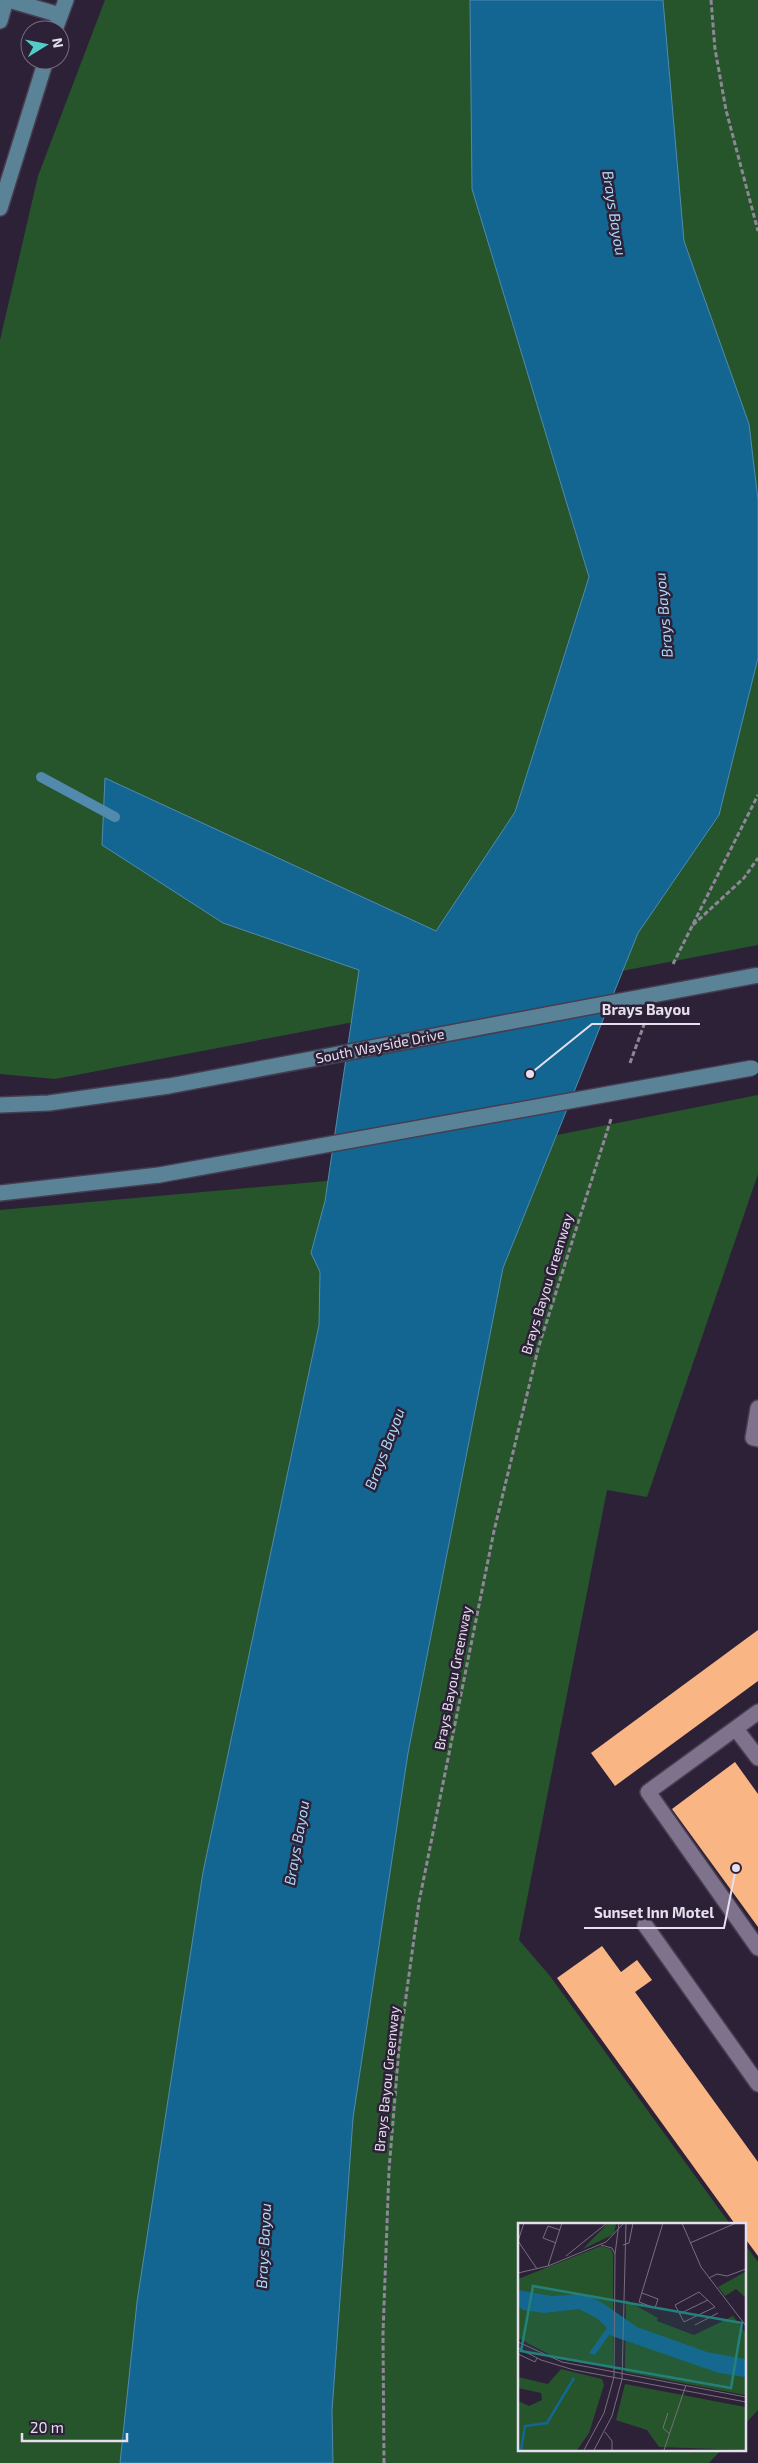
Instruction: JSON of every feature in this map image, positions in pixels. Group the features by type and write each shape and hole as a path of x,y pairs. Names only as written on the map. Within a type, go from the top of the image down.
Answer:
{"main road":[{"path":"0,21 8,0 60,15"},
{"path":"58,20 66,0"},
{"path":"0,208 43,70"},
{"name":"South Wayside Drive","path":"0,1105 49,1103 169,1086 758,975"},
{"path":"0,1193 159,1175 755,1067"}],"lane":[{"path":"758,1408 753,1438 758,1439"},
{"path":"758,1712 648,1792 758,1948"},
{"path":"736,1729 758,1758"},
{"path":"645,1925 758,2084"}],"path":[{"path":"711,0 716,49 726,110 758,231"},
{"path":"669,971 758,795"},
{"path":"690,928 744,878 758,858"},
{"path":"628,1069 648,1014"},
{"name":"Brays Bayou Greenway","path":"384,2463 383,2332 389,2170 399,2048 419,1902 494,1531 536,1358 585,1197 613,1115"}],"green space":[{"path":"105,0 758,0 758,945 55,1079 0,1074 0,340 38,176"},
{"path":"758,1095 758,1174 647,1497 607,1490 519,1940 550,1976 729,2223 518,2223 518,2450 721,2450 709,2463 0,2463 0,1210 326,1181"},
{"path":"746,2246 758,2262 758,2410 746,2423"}],"water":[{"path":"470,0 663,0 684,241 749,424 758,500 758,658 719,815 638,933 503,1268 408,1753 353,2118 332,2411 333,2463 120,2463 137,2302 203,1872 319,1325 320,1272 311,1253 325,1201 359,970 223,923 102,845 105,778 436,931 515,812 589,577 472,189"}],"building":[{"path":"758,1630 758,1681 615,1786 591,1753"},
{"path":"735,1762 758,1794 758,1927 672,1809"},
{"path":"602,1946 621,1972 637,1960 652,1980 635,1992 758,2162 758,2256 746,2240 746,2223 734,2223 557,1978"}],"waterway":[{"path":"41,777 115,817"}],"place":[{"name":"Brays Bayou","path":"530,1074"},
{"name":"Sunset Inn Motel","path":"736,1868"}]}
